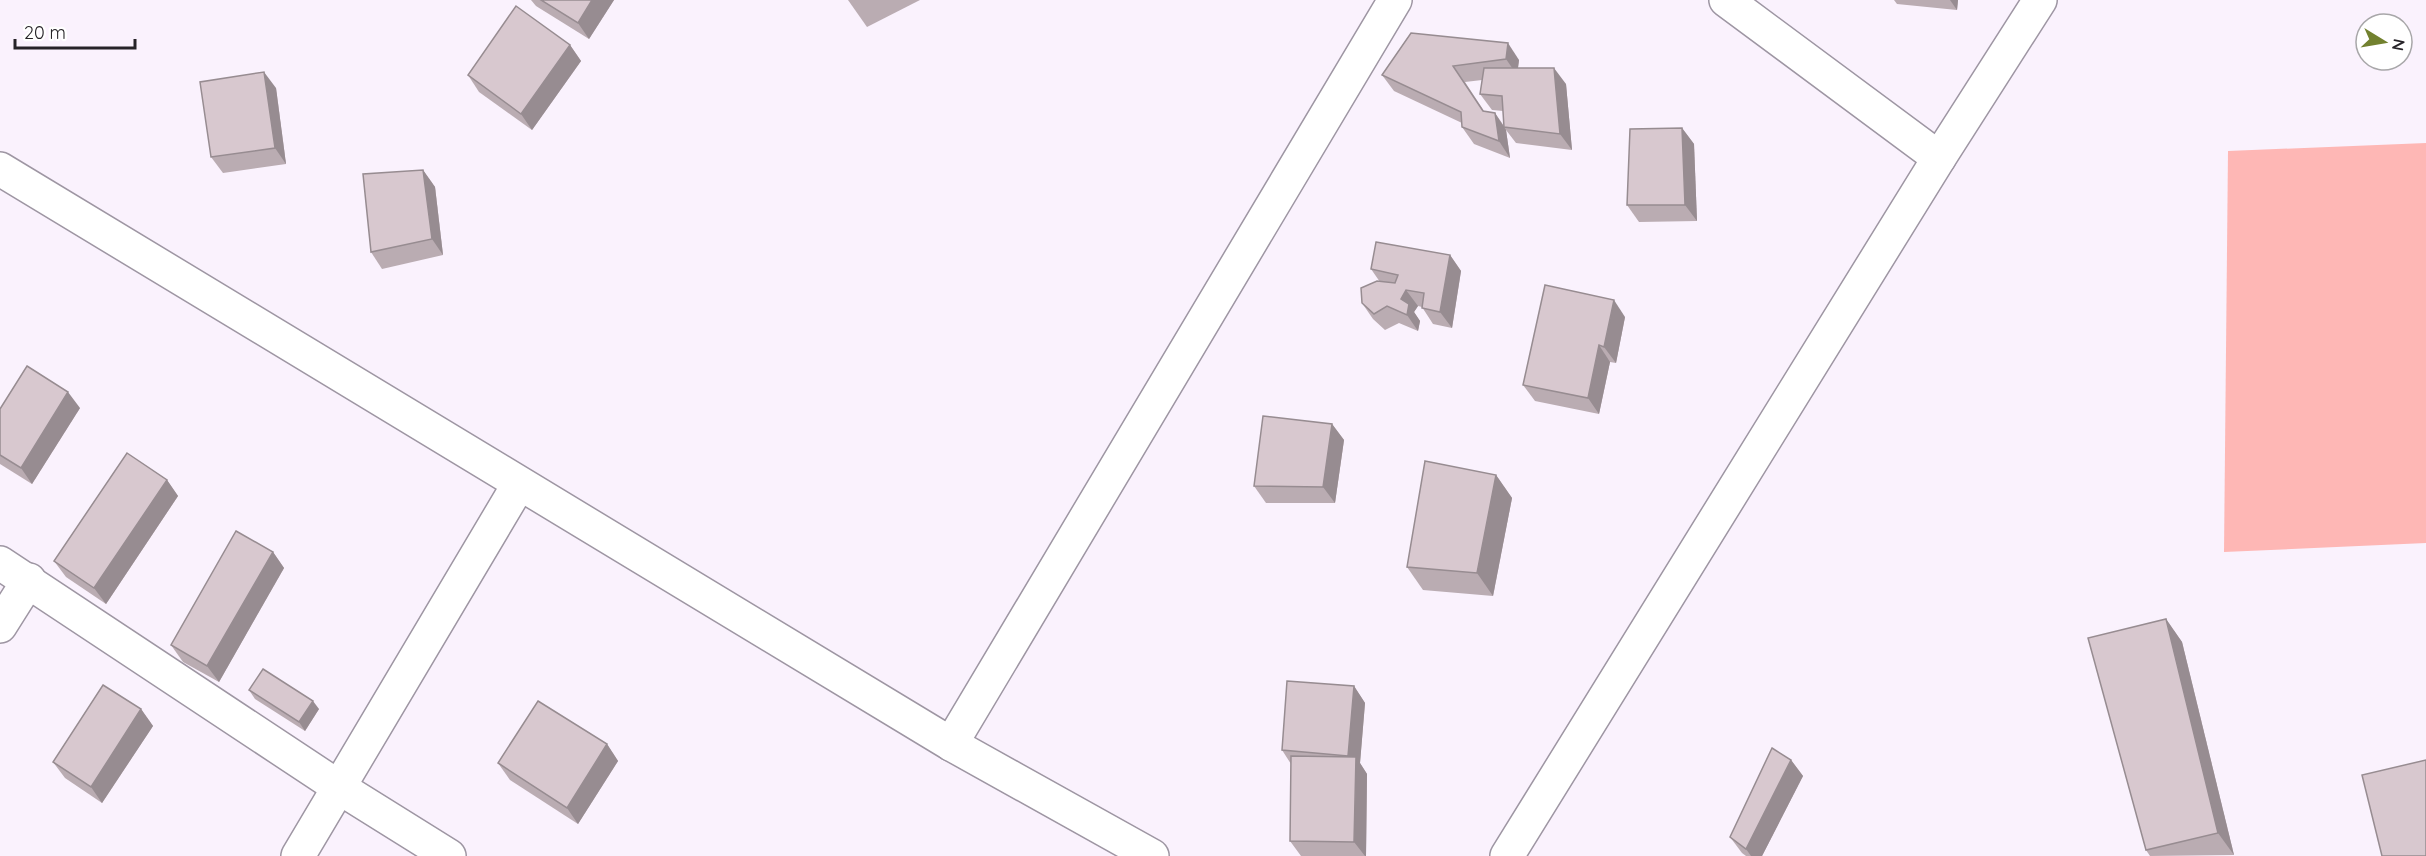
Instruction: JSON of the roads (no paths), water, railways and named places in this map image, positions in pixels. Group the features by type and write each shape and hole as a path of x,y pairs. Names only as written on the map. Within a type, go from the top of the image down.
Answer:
{"street":[{"path":"951,744 1395,0"},
{"path":"1726,0 1939,158"},
{"path":"1507,856 1939,158 2040,0"},
{"path":"0,169 951,744 1138,853"},
{"path":"298,856 519,484"},
{"path":"0,563 29,580 340,788 449,856"},
{"path":"0,626 29,580"}]}
